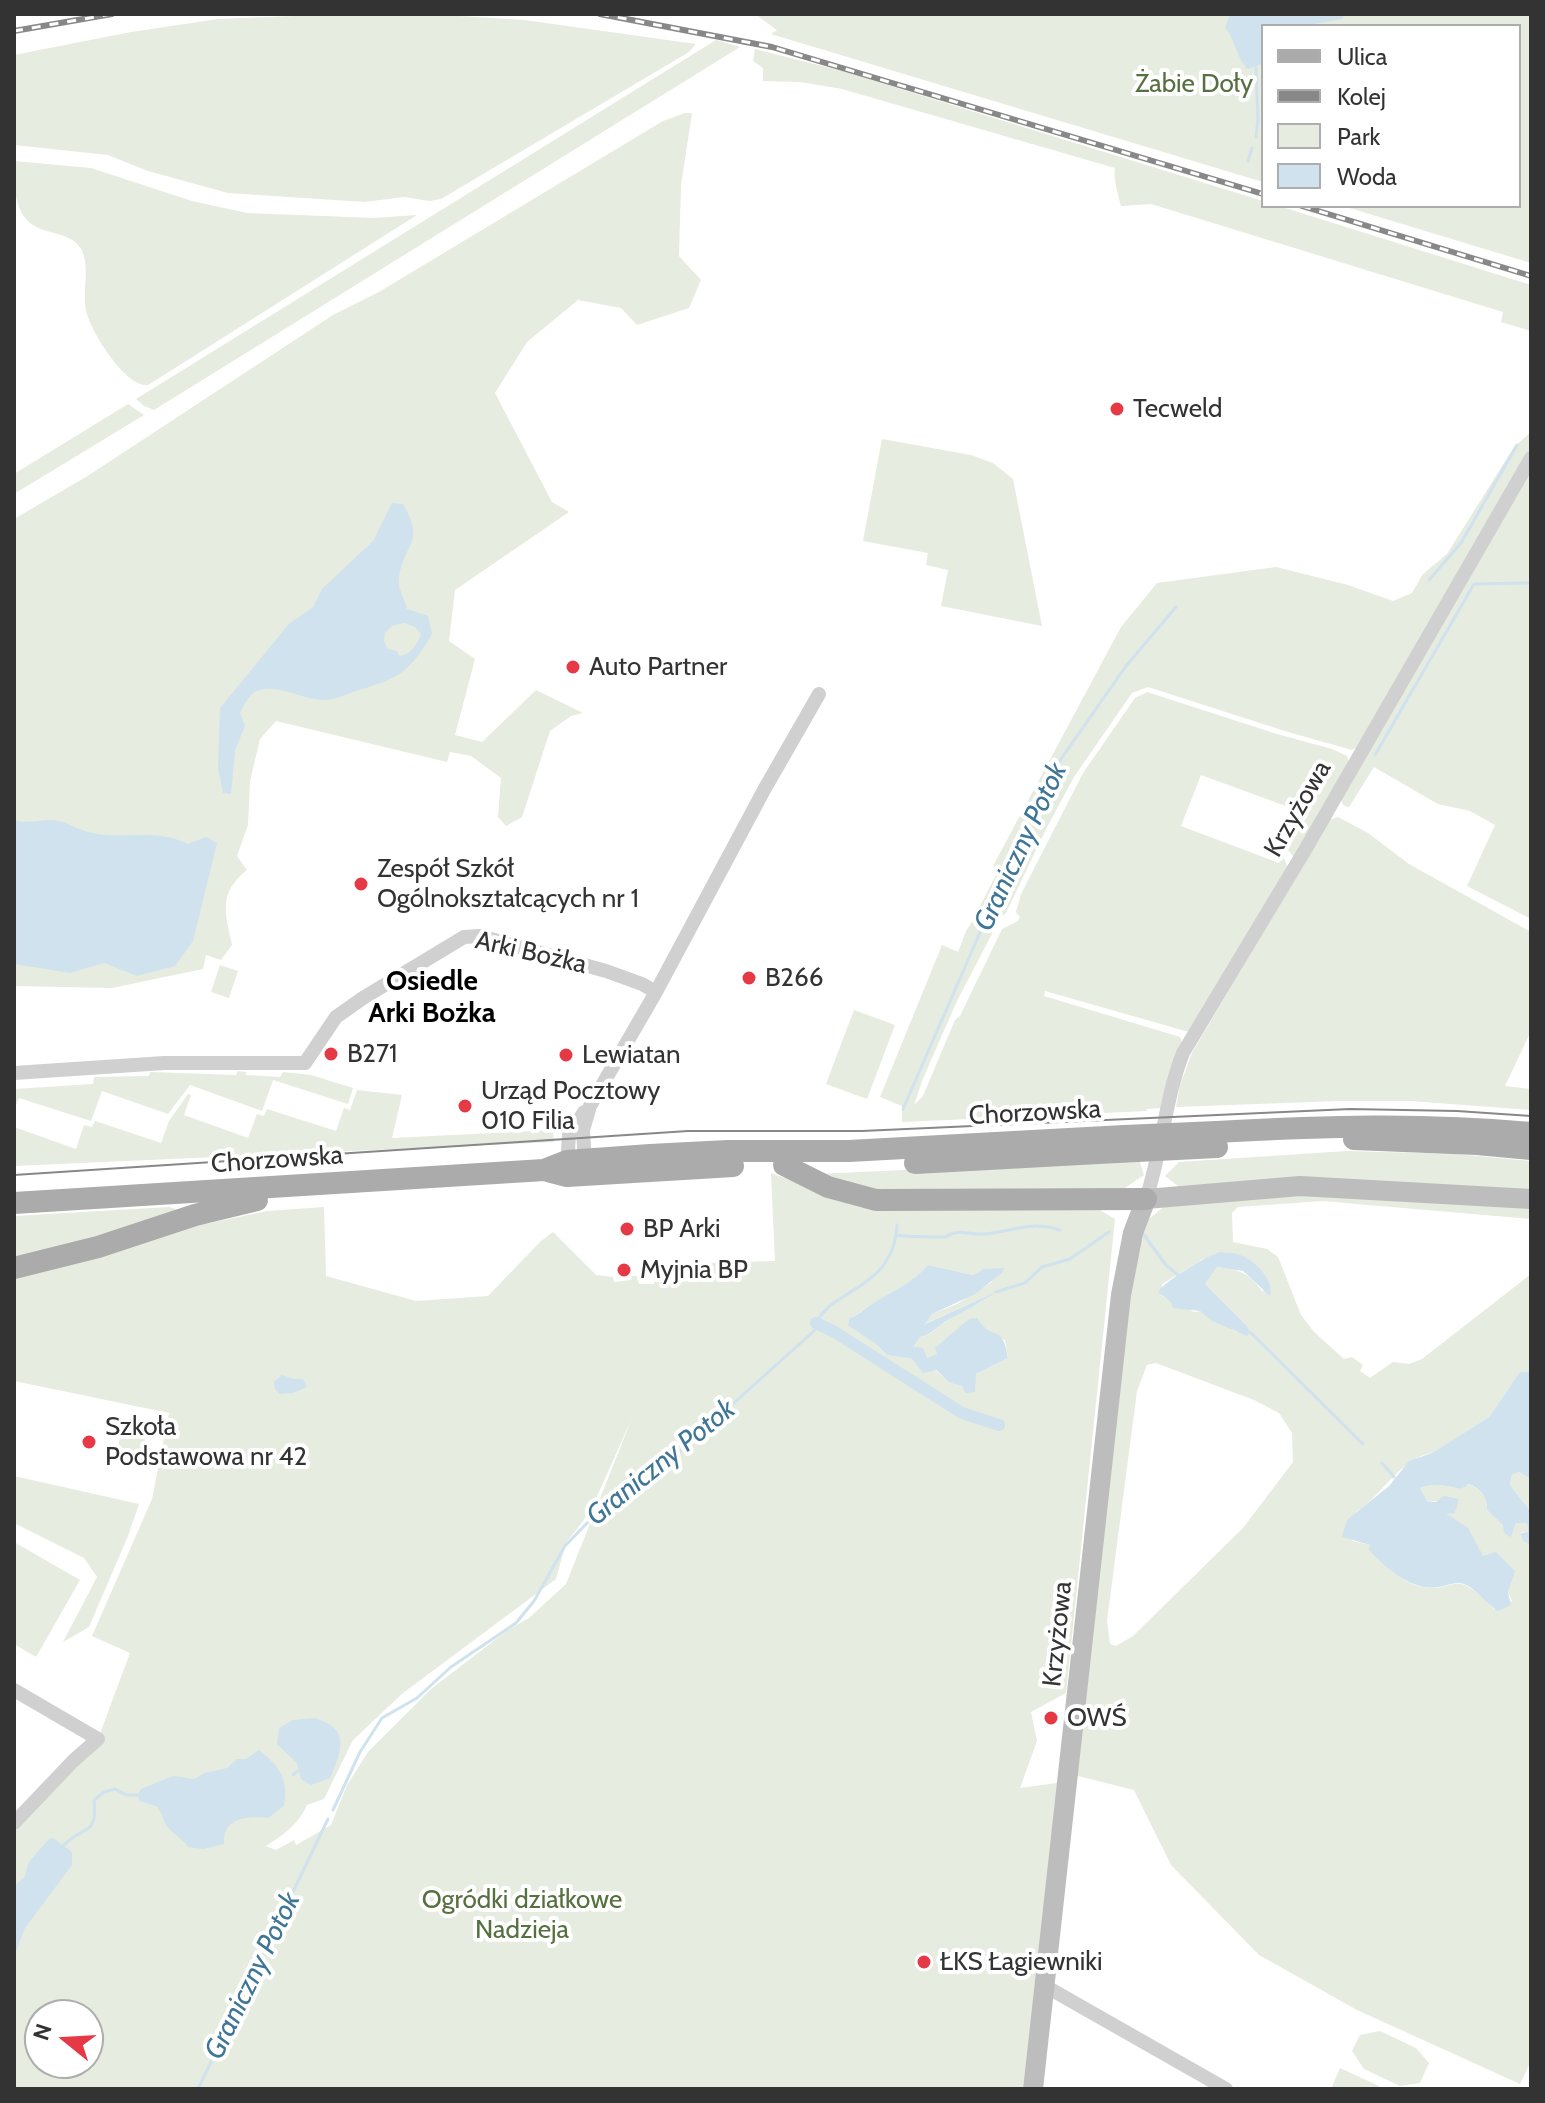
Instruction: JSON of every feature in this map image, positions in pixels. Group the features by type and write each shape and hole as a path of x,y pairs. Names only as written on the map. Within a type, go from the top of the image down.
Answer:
{"main road":[{"name":"Chorzowska","path":"1217,1140 1354,1125 1478,1128 1531,1133"},
{"name":"Chorzowska","path":"576,1168 728,1151 849,1151 1217,1140 1353,1139 1531,1149"},
{"name":"Chorzowska","path":"14,1203 576,1168 884,1164 1121,1144"},
{"path":"784,1165 828,1187 876,1200 1146,1199"},
{"path":"14,1268 98,1247 195,1215 305,1187"}],"street":[{"name":"Krzyżowa","path":"1033,2089 1117,1328 1133,1233 1157,1164 1175,1076 1183,1053 1530,462"},
{"path":"576,1168 569,1135 590,1106 656,992 761,795 819,694"},
{"name":"Arki Bożka","path":"14,1073 164,1063 305,1063 336,1017 464,937 480,936 606,971 656,992"},
{"path":"1146,1199 1300,1186 1531,1199"},
{"path":"14,1690 98,1739 14,1823"},
{"path":"1045,1986 1199,2082 1226,2089"}],"green space":[{"path":"427,14 524,20 696,44 689,52 441,199 430,201 404,197 365,202 228,193 148,171 108,155 14,145 14,55 218,19"},
{"name":"Żabie Doły","path":"755,14 1531,14 1531,263 1350,208 1521,208 1521,24 1261,24 1261,181 771,34 777,30"},
{"path":"716,40 740,47 154,410 136,399"},
{"path":"755,49 842,71 1261,200 1261,208 1285,208 1531,285 1531,331 1501,322 1503,312 1151,204 1121,206 1115,168 842,89 800,82 763,81 763,68 753,61"},
{"path":"692,113 681,185 679,256 701,280 689,308 637,325 621,308 578,300 527,342 495,393 552,502 569,512 455,590 449,641 475,659 455,735 482,742 536,690 583,713 571,716 550,731 522,817 506,826 498,817 501,778 471,756 450,752 447,762 276,721 260,739 250,781 248,825 237,856 247,870 231,887 228,895 226,913 232,945 221,960 206,955 203,969 112,988 14,986 14,519 86,477 333,315 379,292 663,121"},
{"path":"14,161 91,168 192,201 247,213 374,218 417,215 148,385 139,384 111,358 90,323 85,306 86,268 79,245 65,236 33,225 22,214 15,192"},
{"path":"128,404 144,415 14,494 14,474"},
{"path":"1531,432 1531,450 1357,747 1352,750 1288,732 1148,687 1132,693 1074,777 1006,913 998,920 978,910 999,869 993,866 1121,627 1157,583 1276,567 1348,585 1393,601 1412,593 1423,574 1447,554 1514,447"},
{"path":"882,439 971,455 993,463 1013,479 1042,626 941,606 948,570 926,565 928,553 863,541"},
{"path":"1531,471 1531,919 1467,886 1495,825 1470,811 1438,804 1374,767 1349,807 1343,805 1341,799"},
{"path":"1147,692 1332,749 1347,756 1349,763 1294,857 1287,849 1295,833 1300,830 1298,827 1305,813 1201,775 1181,826 1279,863 1283,856 1288,868 1189,1032 1045,991 1044,996 1180,1037 1182,1042 1169,1074 1164,1108 902,1122 902,1106 880,1097 942,945 958,952 976,916 995,928 957,1001 914,1105 923,1096 955,1020 960,1016 1002,929 1018,921 1020,917 1016,912 1021,894 1083,773 1135,698"},
{"path":"1338,817 1368,833 1409,864 1531,932 1531,1031 1505,1086 1531,1089 1531,1110 1411,1101 1176,1107 1180,1085 1192,1053 1329,820"},
{"path":"220,965 238,971 229,998 211,992"},
{"path":"854,1010 895,1025 867,1099 826,1084"},
{"path":"238,1071 246,1072 246,1075 280,1077 283,1072 311,1075 353,1088 348,1104 273,1080 262,1111 190,1085 168,1114 102,1091 91,1121 19,1098 14,1110 14,1089 93,1084 94,1077 149,1076 150,1072 236,1075"},
{"path":"357,1090 402,1095 392,1138 553,1130 554,1142 14,1166 14,1127 76,1149 84,1125 92,1127 95,1121 161,1143 169,1121 188,1094 191,1095 184,1115 248,1138 257,1114 264,1116 267,1109 336,1131 344,1108 350,1110"},
{"path":"1347,1151 1456,1154 1531,1161 1531,1193 1179,1187 1165,1176 1179,1162"},
{"path":"1139,1159 1144,1175 1122,1190 902,1192 858,1187 818,1174"},
{"name":"Ogródki działkowe Nadzieja","path":"771,1173 844,1200 1093,1206 1115,1219 1066,1693 1031,1712 1037,1741 1020,1788 1057,1783 1023,2089 14,2089 14,1823 98,1739 130,1653 92,1636 152,1499 169,1413 14,1381 14,1278 126,1249 186,1228 267,1211 324,1207 326,1276 416,1301 488,1296 553,1232 596,1275 613,1277 614,1282 637,1276 639,1284 654,1284 656,1275 665,1272 672,1264 775,1261","holes":["928,1265 973,1275 983,1269 992,1282 957,1304 932,1314 924,1324 992,1294 920,1337 914,1348 918,1348 927,1358 934,1357 969,1319 1005,1340 1008,1358 976,1374 962,1386 950,1383 935,1370 912,1359 887,1355 850,1318 909,1282","632,1418 566,1584 529,1618 508,1630 431,1689 368,1752 347,1785 331,1825 296,1845 294,1840 276,1850 266,1846 295,1823 307,1805 324,1799 353,1740 403,1693 556,1579 566,1543 590,1512"]},
{"path":"1300,1186 1531,1199 1531,1219 1322,1201 1238,1207 1232,1213 1233,1242 1267,1249 1278,1257 1301,1315 1314,1332 1344,1359 1352,1357 1363,1365 1360,1371 1370,1378 1393,1362 1409,1364 1422,1359 1531,1274 1531,1371 1520,1372 1489,1417 1432,1453 1410,1462 1356,1512 1352,1541 1371,1545 1382,1561 1406,1581 1425,1588 1465,1585 1494,1609 1512,1601 1508,1592 1514,1571 1505,1564 1483,1557 1447,1513 1455,1513 1458,1499 1428,1502 1420,1488 1435,1485 1461,1489 1468,1484 1482,1494 1487,1510 1504,1525 1504,1533 1511,1536 1516,1523 1527,1523 1528,1532 1521,1532 1531,1542 1531,2061 1520,2084 1357,2010 1259,1955 1171,1865 1134,1790 1074,1775 1134,1231 1176,1197","holes":["1203,1259 1265,1274 1263,1292 1248,1276 1225,1268 1216,1267 1205,1284 1246,1325 1236,1332 1200,1311 1194,1312 1162,1296 1162,1284","1156,1363 1254,1400 1279,1413 1292,1433 1293,1462 1243,1528 1133,1636 1116,1646 1110,1644 1107,1621 1137,1391 1147,1365"]},
{"path":"176,1209 172,1214 14,1260 14,1216"},
{"path":"122,1428 146,1433 140,1465 115,1460"},
{"path":"1519,1472 1531,1479 1531,1512 1510,1485 1512,1475"},
{"path":"14,1476 139,1504 89,1627 63,1642 97,1577 84,1558 14,1523"},
{"path":"14,1542 80,1580 36,1657 14,1644"},
{"path":"1380,2031 1416,2048 1429,2063 1420,2083 1400,2086 1364,2069 1352,2051 1360,2035"},
{"path":"1340,2068 1379,2086 1377,2089 1331,2089"}],"water":[{"path":"1230,14 1345,14 1342,19 1314,24 1261,24 1261,64 1248,69 1225,28"},
{"path":"392,503 403,504 410,517 413,536 399,585 407,609 428,616 432,634 416,658 401,673 337,698 318,700 267,689 252,694 240,713 245,726 235,750 231,794 223,793 218,768 220,708 289,624 313,607 322,589 373,541","holes":["404,623 415,627 421,634 410,652 399,656 397,651 388,649 384,642 385,633 392,626"]},
{"path":"14,820 56,820 101,834 163,836 188,844 206,837 217,843 193,941 175,966 137,976 104,963 70,973 14,964"},
{"path":"1220,1252 1247,1258 1269,1282 1270,1296 1243,1271 1217,1267 1205,1284 1246,1325 1250,1332 1247,1336 1212,1321 1200,1311 1173,1308 1171,1302 1158,1292 1186,1269"},
{"path":"928,1265 973,1275 983,1269 1004,1268 975,1294 932,1314 925,1324 996,1292 920,1337 914,1347 923,1348 927,1358 937,1354 935,1348 969,1319 977,1318 988,1330 1000,1336 1008,1358 976,1374 975,1392 966,1393 962,1386 950,1383 936,1370 923,1373 912,1359 887,1355 848,1325 850,1318 909,1282"},
{"path":"1531,1371 1531,1479 1519,1472 1512,1475 1510,1485 1531,1512 1530,1544 1523,1541 1521,1533 1528,1532 1527,1523 1516,1523 1511,1537 1504,1533 1503,1525 1487,1510 1482,1494 1473,1486 1469,1484 1461,1489 1435,1485 1420,1488 1428,1502 1436,1502 1444,1496 1459,1499 1455,1513 1447,1514 1468,1528 1483,1556 1496,1552 1515,1571 1508,1592 1511,1605 1498,1611 1461,1583 1429,1588 1409,1582 1383,1564 1369,1550 1370,1545 1342,1537 1347,1520 1389,1486 1409,1461 1432,1453 1489,1417 1520,1372"},
{"path":"282,1375 303,1379 307,1387 280,1394 274,1382"},
{"path":"314,1718 334,1728 340,1750 330,1778 311,1785 301,1779 297,1763 277,1744 279,1728 293,1720"},
{"path":"259,1750 281,1774 285,1788 284,1806 268,1818 252,1817 232,1823 224,1835 224,1844 203,1849 188,1847 167,1826 156,1806 139,1801 141,1789 174,1776 194,1779 227,1768 237,1759 246,1759"},
{"path":"53,1838 72,1852 72,1865 25,1928 14,1956 14,1886 24,1878 29,1862"}],"waterway":[{"name":"Graniczny Potok","path":"1256,67 1256,137"},
{"name":"Graniczny Potok","path":"1248,161 1252,148"},
{"path":"1429,580 1461,543 1517,445"},
{"path":"1375,755 1474,584 1531,583"},
{"name":"Graniczny Potok","path":"903,1109 1047,779 1126,666 1176,607"},
{"name":"Graniczny Potok","path":"333,1810 360,1752 382,1718 417,1698 451,1667 516,1623 534,1601 565,1546 587,1523 606,1513 620,1492 636,1479 666,1464 815,1330 820,1317 830,1306 871,1278 884,1265 893,1248 897,1225"},
{"path":"897,1235 946,1237 955,1233 984,1234 1030,1226 1060,1230"},
{"path":"996,1292 1025,1283 1042,1267 1070,1259 1109,1232"},
{"path":"1144,1235 1166,1265 1178,1275"},
{"path":"816,1323 962,1413 999,1425"},
{"path":"1250,1332 1363,1444"},
{"path":"1382,1463 1394,1477"},
{"path":"293,1775 298,1771"},
{"path":"64,1845 88,1829 94,1820 94,1800 104,1792 115,1789 126,1795 138,1795"},
{"name":"Graniczny Potok","path":"198,2089 328,1819"}],"tram line":[{"path":"14,1175 688,1131 862,1131 1350,1109 1531,1116"}],"railway":[{"path":"14,31 112,14"},
{"path":"600,14 772,47 1261,193"},
{"path":"1309,208 1531,276"}],"place":[{"name":"Tecweld","path":"1117,409"},
{"name":"Auto Partner","path":"573,667"},
{"name":"Zespół Szkół Ogólnokształcących nr 1","path":"361,884"},
{"name":"B266","path":"749,978"},
{"name":"B271","path":"331,1054"},
{"name":"Lewiatan","path":"566,1055"},
{"name":"Urząd Pocztowy 010 Filia","path":"465,1106"},
{"name":"BP Arki","path":"627,1229"},
{"name":"Myjnia BP","path":"624,1270"},
{"name":"Szkoła Podstawowa nr 42","path":"89,1442"},
{"name":"OWŚ","path":"1051,1718"},
{"name":"ŁKS Łagiewniki","path":"924,1962"}],"district":[{"name":"Osiedle Arki Bożka","path":"432,998"}]}
